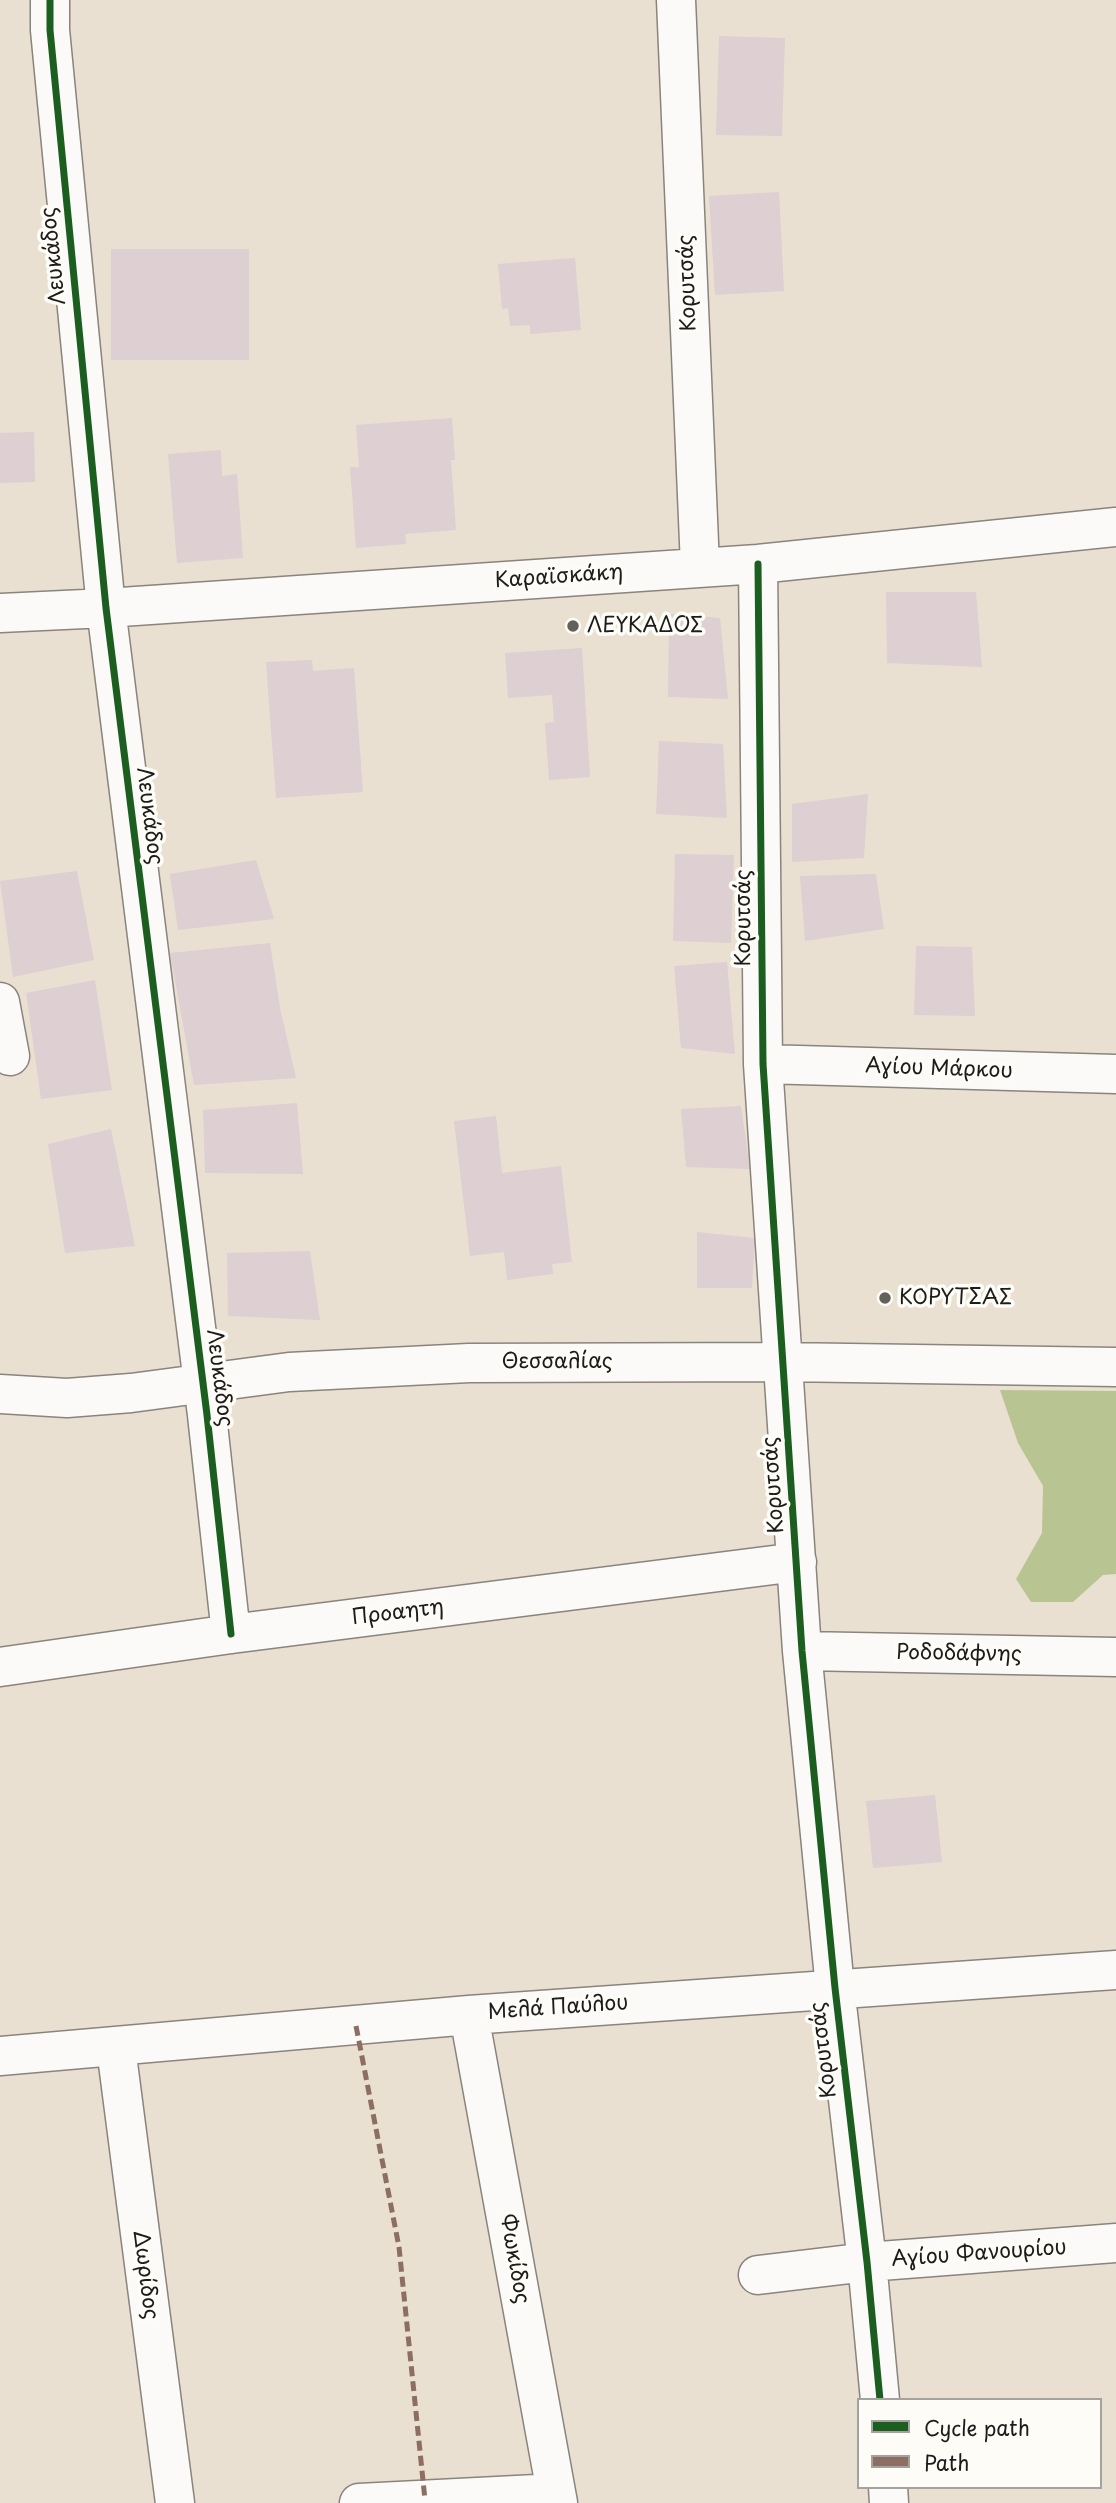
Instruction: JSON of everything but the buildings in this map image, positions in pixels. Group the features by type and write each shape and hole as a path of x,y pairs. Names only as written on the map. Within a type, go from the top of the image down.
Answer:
{"street":[{"name":"Λευκάδος","path":"50,0 50,30 106,608 231,1634"},
{"name":"Κορυτσάς","path":"676,0 700,566"},
{"name":"Καραϊσκάκη","path":"0,613 758,564 1116,527"},
{"name":"Κορυτσάς","path":"758,564 763,1064 802,1651 880,2398"},
{"path":"0,1002 10,1056"},
{"name":"Αγίου Μάρκου","path":"763,1064 1116,1074"},
{"name":"Θεσσαλίας","path":"0,1394 66,1398 289,1372 469,1363 783,1362 1116,1367"},
{"name":"Προαητη","path":"0,1667 231,1634 797,1562"},
{"name":"Ροδοδάφνης","path":"802,1651 1116,1657"},
{"name":"Μελά Παύλου","path":"0,2056 116,2048 469,2015 1116,1970"},
{"name":"Φωκίδος","path":"469,2015 557,2498"},
{"name":"Δωρίδος","path":"116,2048 175,2503"},
{"name":"Αγίου Φανουρίου","path":"758,2275 867,2262 1116,2243"},
{"path":"359,2503 557,2498"}],"green space":[{"path":"1000,1390 1116,1391 1116,1574 1103,1575 1073,1602 1031,1602 1016,1579 1042,1533 1043,1486 1018,1443"}],"marked path":[{"path":"356,2026 399,2247 425,2500"}],"cycle path":[{"path":"50,0 50,30 106,608 207,1415 231,1634"},
{"path":"758,564 763,1064 802,1651 880,2398"}],"place":[{"name":"ΛΕΥΚΑΔΟΣ","path":"573,626"},
{"name":"ΚΟΡΥΤΣΑΣ","path":"885,1298"}]}
